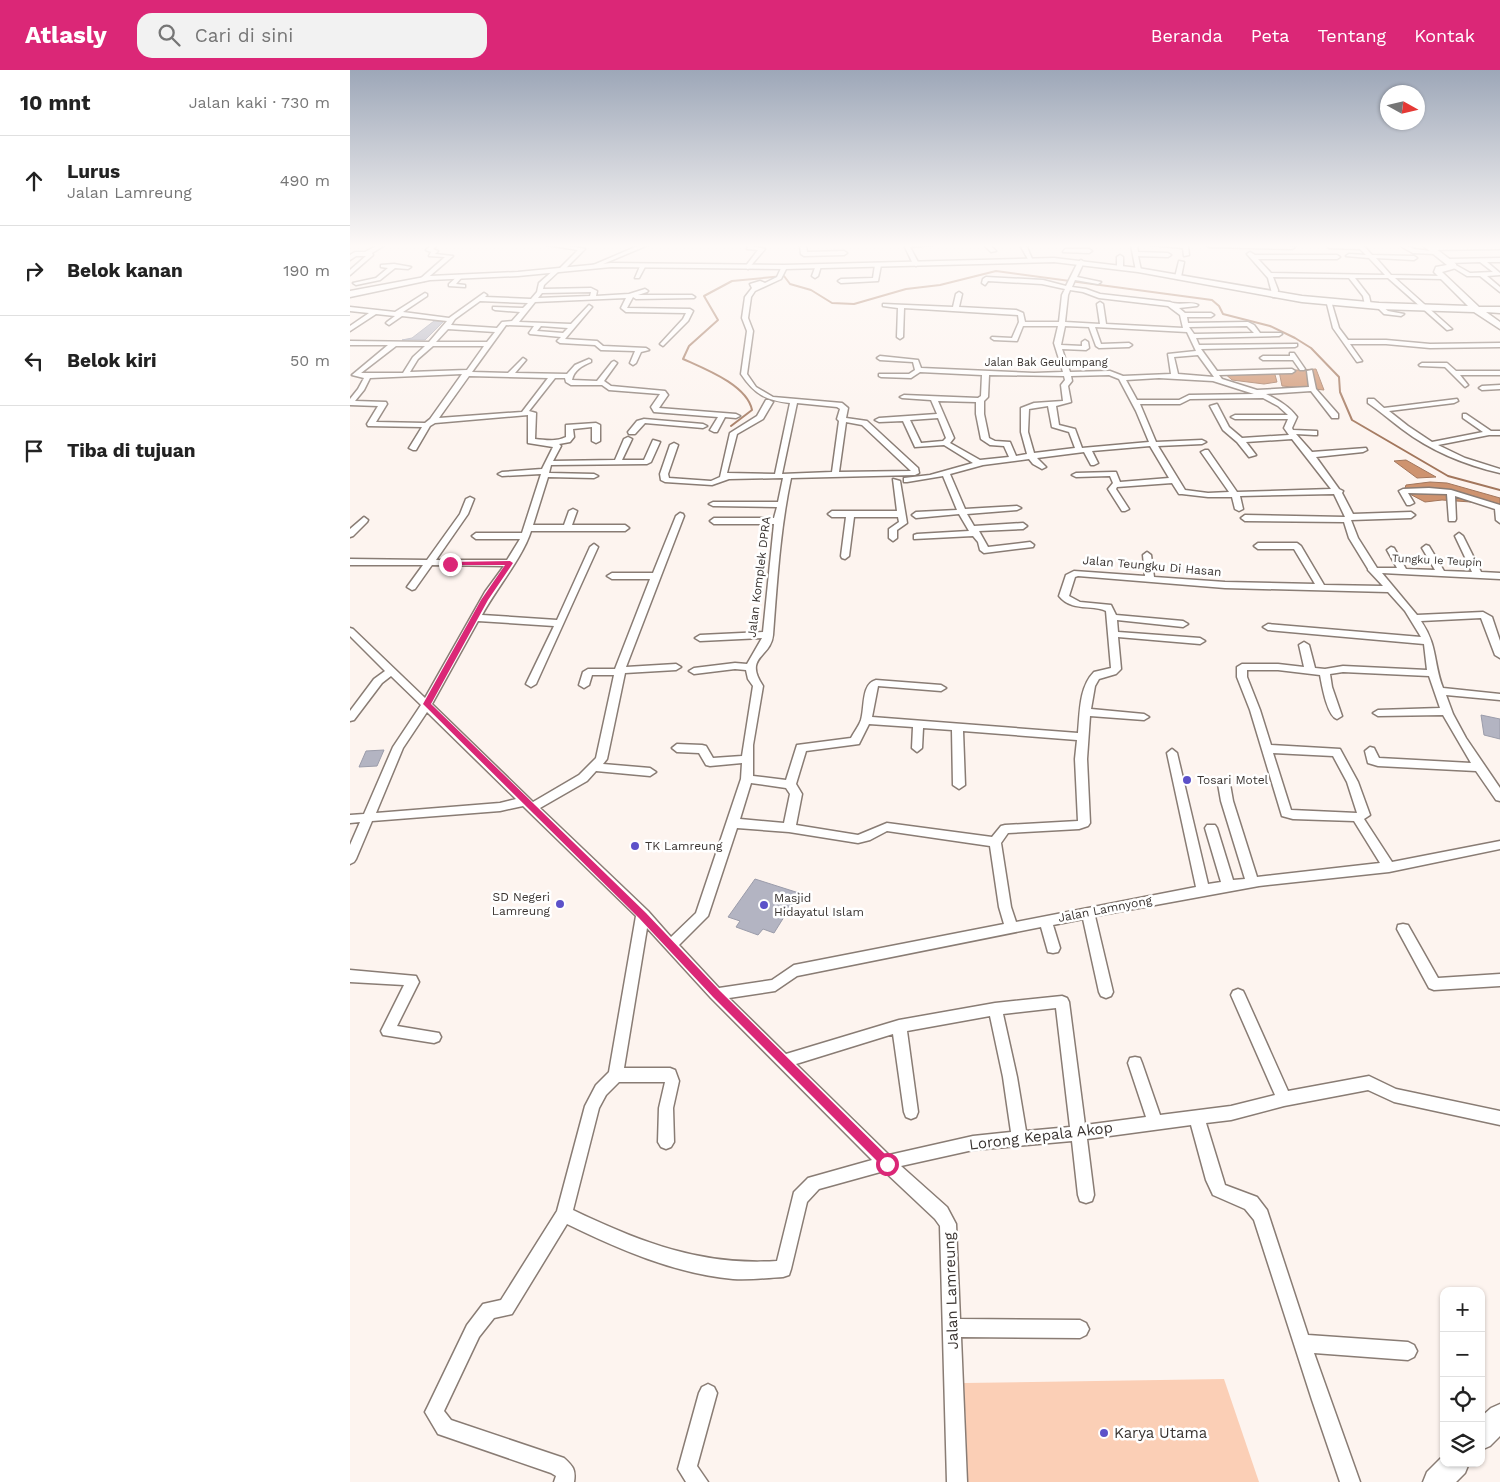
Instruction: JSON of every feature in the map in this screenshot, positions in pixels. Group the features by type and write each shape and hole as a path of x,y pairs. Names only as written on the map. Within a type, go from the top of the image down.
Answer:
{"street":[{"path":"365,311 451,319"},
{"path":"389,324 403,311"},
{"path":"406,374 415,358 431,344 447,327 451,319 461,311"},
{"path":"515,322 522,311"},
{"path":"586,311 558,344 597,343 602,348 642,350 633,363"},
{"path":"663,344 690,315 690,311 683,311"},
{"path":"746,311 745,318 750,328 746,338 742,365 749,384 770,399 842,406 844,408 835,476"},
{"path":"900,337 901,311"},
{"path":"986,311 1020,313 1022,323 1017,330 1015,343 994,338"},
{"path":"1042,467 1032,455 1023,427 1024,408 1028,406 1052,406 1067,402 1064,385 1070,381 1066,375 1058,347 1058,338 1065,311"},
{"path":"1101,311 1102,325"},
{"path":"1179,311 1183,315 1185,327 1192,336 1198,350 1217,376 1292,371"},
{"path":"1331,311 1336,328 1359,361"},
{"path":"1384,311 1386,313 1401,314"},
{"path":"1430,311 1449,329"},
{"path":"1478,311 1500,326"},
{"path":"350,329 374,312"},
{"path":"1183,315 1211,315"},
{"path":"413,448 505,322 572,326"},
{"path":"1022,323 1102,325 1126,339"},
{"path":"539,324 532,334 565,335"},
{"path":"1091,324 1099,346 1185,327 1248,324 1252,326 1258,335"},
{"path":"447,327 499,330"},
{"path":"1192,336 1279,334"},
{"path":"1058,347 1086,348 1085,342"},
{"path":"1346,342 1386,342 1430,346 1500,345"},
{"path":"350,343 489,344"},
{"path":"394,344 355,375 466,373 569,376"},
{"path":"1254,346 1272,369"},
{"path":"1175,376 1170,354 1254,346 1295,346"},
{"path":"1263,358 1293,356 1306,370 1313,388 1335,416"},
{"path":"880,358 913,360 916,361 918,370"},
{"path":"510,375 523,360"},
{"path":"588,361 577,366 569,376 569,383 606,383 609,388 658,389 664,394 656,410 640,423 630,435 617,463"},
{"path":"599,383 614,363"},
{"path":"1422,364 1446,364 1465,385"},
{"name":"Jalan Bak Geulumpang","path":"882,375 911,376 918,370 1066,375 1110,372 1122,378 1217,376 1266,396 1282,405 1293,417"},
{"path":"986,373 984,397 980,400 980,414 986,439 993,443 1007,444 1014,458"},
{"path":"1454,373 1500,373"},
{"path":"350,403 358,394 368,376"},
{"path":"553,376 530,414 531,442 553,444 568,440 570,437 570,418"},
{"path":"1122,378 1136,402 1153,444 1182,492 1191,494 1339,492"},
{"path":"1277,381 1284,390"},
{"path":"1482,388 1500,387"},
{"path":"1258,392 1313,388"},
{"path":"937,389 934,399 950,438 945,443"},
{"path":"1136,402 1180,402 1189,397 1266,396"},
{"path":"904,397 980,400"},
{"path":"770,399 760,417 734,433 722,472 723,475 783,478 896,478 946,473 981,463 1032,455 1153,444 1202,442"},
{"path":"1377,406 1454,401"},
{"name":"Jalan Komplek DPRA","path":"750,667 758,651 767,641 768,636 778,521 794,402"},
{"path":"1377,406 1393,402"},
{"path":"350,403 383,404 371,424 430,423 530,414"},
{"path":"1052,406 1056,427 1072,432 1094,463"},
{"path":"1214,406 1226,428 1240,440 1252,455"},
{"path":"1377,406 1405,428 1431,444 1464,461 1500,471"},
{"path":"656,410 736,416"},
{"path":"714,430 723,415"},
{"path":"880,420 940,416"},
{"path":"1466,416 1489,433"},
{"path":"1235,417 1293,417 1288,428 1339,492 1354,542 1372,570 1413,618 1428,641 1434,662 1433,673 1446,711 1479,767 1500,797"},
{"path":"905,418 918,444 945,443 975,462 981,463"},
{"path":"783,478 835,476 896,478 913,474 916,471 864,423 841,420"},
{"path":"644,421 703,426"},
{"path":"569,427 596,425 596,441"},
{"path":"1240,440 1314,433"},
{"path":"1431,444 1489,433 1500,434"},
{"path":"502,474 647,462 656,442"},
{"path":"350,859 398,747 427,704 490,592 510,563 527,532 546,469 556,446 553,444"},
{"path":"674,445 664,474 665,480 712,483 728,476"},
{"path":"893,448 902,514 902,525 893,529 893,538"},
{"path":"1310,455 1362,450"},
{"path":"1205,452 1235,494 1239,509"},
{"path":"546,469 594,476"},
{"path":"946,473 962,512 982,542 984,550 1030,545"},
{"path":"1076,475 1113,474 1117,484"},
{"path":"1125,509 1112,489 1117,484 1174,480"},
{"path":"1410,503 1403,491 1429,490 1451,492 1499,508 1500,520"},
{"path":"1451,492 1452,519"},
{"path":"412,587 464,514 470,499"},
{"path":"713,504 781,505"},
{"path":"916,515 1016,508"},
{"path":"567,528 573,511"},
{"path":"832,514 902,514"},
{"path":"845,556 850,514"},
{"path":"1245,518 1348,519 1411,515"},
{"path":"350,819 529,804 583,778 596,767 601,759 620,671 632,632 680,516"},
{"path":"350,534 364,520"},
{"path":"714,521 778,521"},
{"path":"917,537 1023,526"},
{"path":"476,536 567,528 625,528"},
{"path":"1459,536 1478,575"},
{"path":"1258,546 1297,546 1320,586"},
{"path":"531,684 594,547"},
{"path":"1426,548 1441,573"},
{"path":"1391,550 1403,571"},
{"path":"1146,555 1150,579"},
{"path":"350,562 510,563"},
{"name":"Tungku Ie Teupin","path":"1372,570 1500,576"},
{"name":"Jalan Teungku Di Hasan","path":"1112,617 1108,607 1078,604 1067,600 1064,596 1071,575 1077,572 1225,585 1389,589"},
{"path":"612,576 656,576"},
{"path":"1130,588 1134,578"},
{"path":"1413,618 1482,615 1487,617 1500,655"},
{"path":"1011,927 1005,907 995,842 1005,829 1079,825 1084,823 1081,737 1084,712 1093,680 1098,674 1112,672 1116,669 1112,617 1183,624"},
{"path":"476,618 560,623"},
{"path":"1268,627 1428,641"},
{"name":"Jalan Lamreung","path":"350,631 643,915 716,994 887,1164 941,1213 948,1224 957,1482"},
{"path":"1112,634 1200,641"},
{"path":"700,638 768,636"},
{"path":"1304,645 1310,670"},
{"path":"671,945 702,916 747,779 749,737 757,700 758,686 751,678 750,667 735,666 694,670"},
{"path":"584,685 588,672 676,667"},
{"path":"1266,749 1336,752 1351,778 1364,815 1293,815 1286,813 1242,678 1242,667 1325,672 1344,670 1433,673"},
{"path":"350,718 378,681 392,671"},
{"path":"1325,672 1327,687 1337,716"},
{"path":"789,828 796,794 790,784 801,748 855,741 866,720 872,687 876,682 941,688"},
{"path":"1440,691 1500,697"},
{"path":"1378,713 1446,711"},
{"path":"1084,712 1144,717"},
{"path":"866,720 1081,737"},
{"path":"917,748 918,724"},
{"path":"957,727 959,785"},
{"path":"677,748 702,749 710,762 747,759"},
{"path":"1370,751 1372,760 1378,762 1479,767"},
{"path":"1172,753 1203,890"},
{"path":"596,767 650,772"},
{"path":"747,779 790,784"},
{"path":"1224,784 1227,801 1252,882"},
{"path":"1357,816 1389,867"},
{"path":"732,822 789,828 858,839 868,836 878,828 887,826 995,842"},
{"path":"1211,828 1228,886"},
{"name":"Jalan Lamnyong","path":"716,994 775,985 794,971 1045,920 1203,890 1252,882 1389,867 1500,845"},
{"path":"1088,912 1106,992"},
{"path":"564,1482 566,1472 557,1465 445,1428 434,1412 473,1331 489,1310 506,1308 564,1214 592,1106 601,1090 616,1075 643,915"},
{"path":"1045,920 1053,948"},
{"path":"1403,929 1434,984 1500,980"},
{"path":"350,976 411,980 409,991 388,1031 434,1037"},
{"path":"1238,995 1284,1099"},
{"path":"784,1061 899,1026 995,1009 1062,1002 1080,1133 1086,1195"},
{"path":"995,1009 1010,1077 1019,1138"},
{"path":"899,1026 911,1112"},
{"path":"1135,1063 1155,1122"},
{"path":"616,1075 670,1075 672,1081 666,1108 666,1142"},
{"name":"Lorong Kepala Akop","path":"564,1214 592,1228 659,1253 701,1265 728,1270 783,1270 800,1198 814,1183 973,1143 1080,1133 1231,1113 1284,1099 1369,1083 1394,1095 1500,1118"},
{"path":"1197,1118 1214,1180 1219,1190 1252,1203 1261,1216 1350,1482"},
{"path":"952,1328 1080,1329"},
{"path":"1302,1343 1408,1351"},
{"path":"698,1482 687,1469 708,1393"},
{"path":"1485,1433 1500,1418"},
{"path":"1437,1482 1451,1467"}],"shaded area":[{"path":"1316,369 1324,390 1282,386 1279,371"},
{"path":"1222,371 1274,371 1277,382 1264,384 1232,380"},
{"path":"1406,460 1436,477 1417,478 1394,461"},
{"path":"1430,482 1447,483 1500,498 1500,504 1442,500 1425,502 1404,491 1406,485"},
{"name":"Karya Utama","path":"1224,1379 1259,1482 968,1482 964,1383"}],"building":[{"path":"434,321 443,322 425,340 402,340 412,338"},
{"path":"1481,715 1500,719 1500,739 1484,735"},
{"path":"384,750 377,766 359,767 366,751"},
{"name":"Masjid Hidayatul Islam","path":"755,879 799,893 774,933 763,929 758,935 736,927 740,921 728,917"}],"waterway":[{"path":"713,311 718,320 689,346 683,359 724,379 749,401 752,410 731,426"},
{"path":"1221,311 1223,314 1270,326 1311,348 1339,377 1340,392 1352,420 1448,476 1500,490"}],"place":[{"name":"Tosari Motel","path":"1187,780"},
{"name":"TK Lamreung","path":"635,846"},
{"name":"SD Negeri Lamreung","path":"560,904"},
{"name":"Masjid Hidayatul Islam","path":"764,905"},
{"name":"Karya Utama","path":"1104,1433"}],"route":[{"path":"450,564 510,563 485,600 427,704 643,915 716,994 887,1164"}]}
